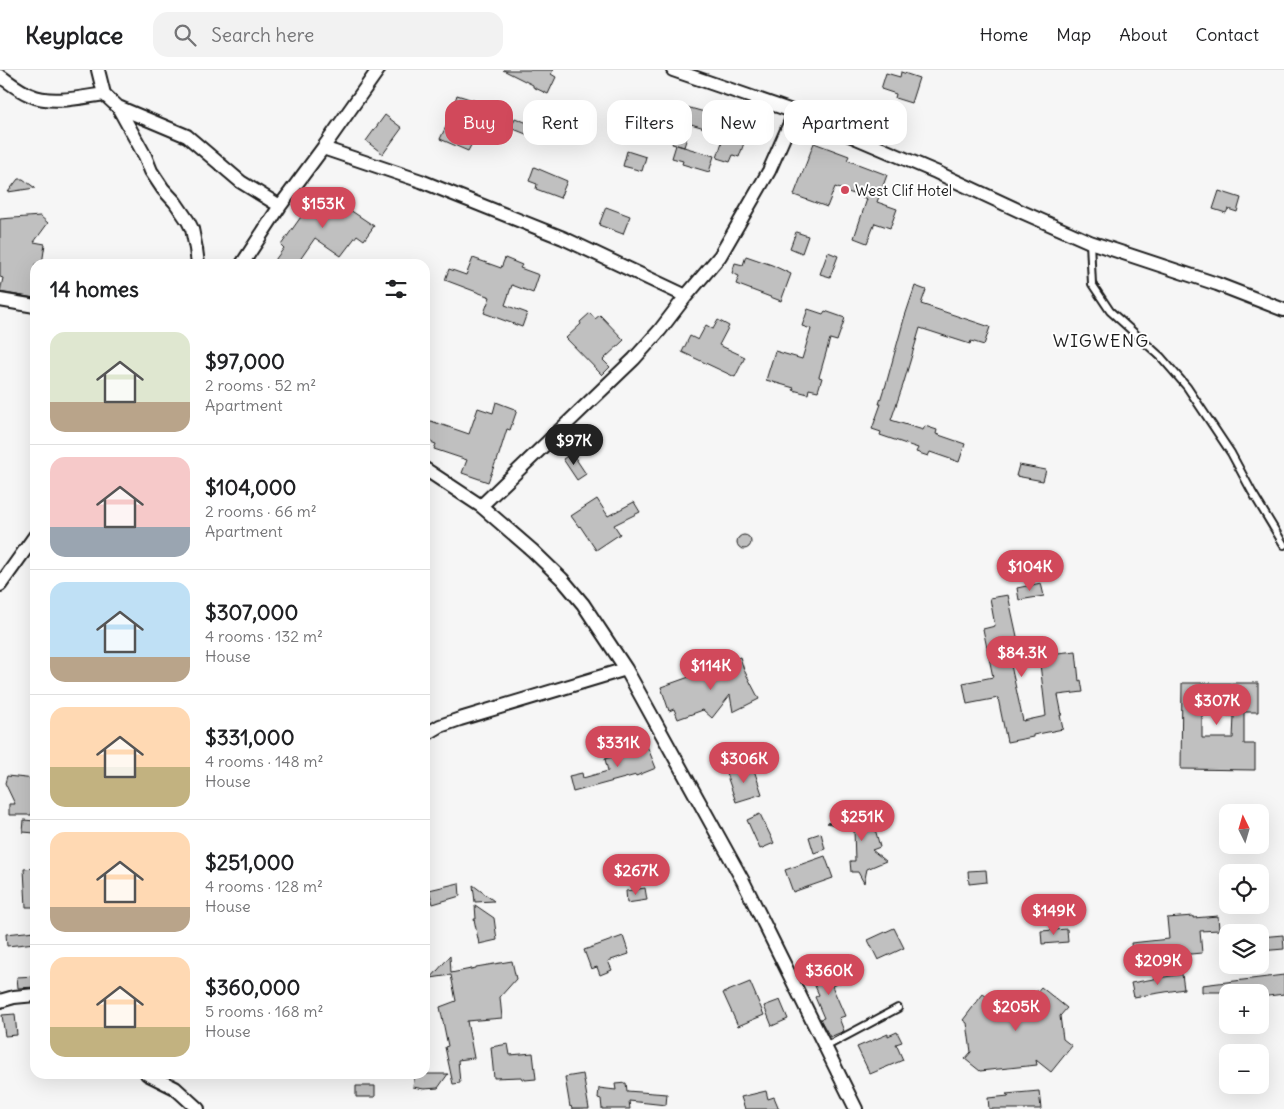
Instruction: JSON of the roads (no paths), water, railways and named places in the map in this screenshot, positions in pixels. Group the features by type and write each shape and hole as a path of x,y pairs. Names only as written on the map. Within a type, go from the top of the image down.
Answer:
{"street":[{"path":"98,70 104,94 118,107 145,156 151,171 188,221 192,229 197,259"},
{"path":"245,259 280,206 378,70"},
{"path":"673,70 784,109"},
{"path":"0,76 30,96 40,98 55,100 104,94"},
{"path":"118,107 188,136 241,182 280,206"},
{"path":"481,506 634,359 660,330 720,256 769,171 784,136"},
{"path":"872,145 1090,242 1217,284 1284,310"},
{"path":"323,148 421,181 563,238 686,296"},
{"path":"0,300 30,305"},
{"path":"430,472 481,506 534,551 562,579 583,604 626,669 743,881 856,1109"},
{"path":"0,586 30,543"},
{"path":"430,733 440,726 460,719 626,669"},
{"path":"0,1001 30,995"},
{"path":"157,1079 175,1088 198,1109"}],"lane":[{"path":"1090,242 1092,284 1110,311 1161,357 1187,388 1231,453 1284,545"},
{"path":"825,1047 898,1008"}],"place":[{"name":"West Clif Hotel","path":"845,190"}],"district":[{"name":"WIGWENG","path":"1101,340"}]}
